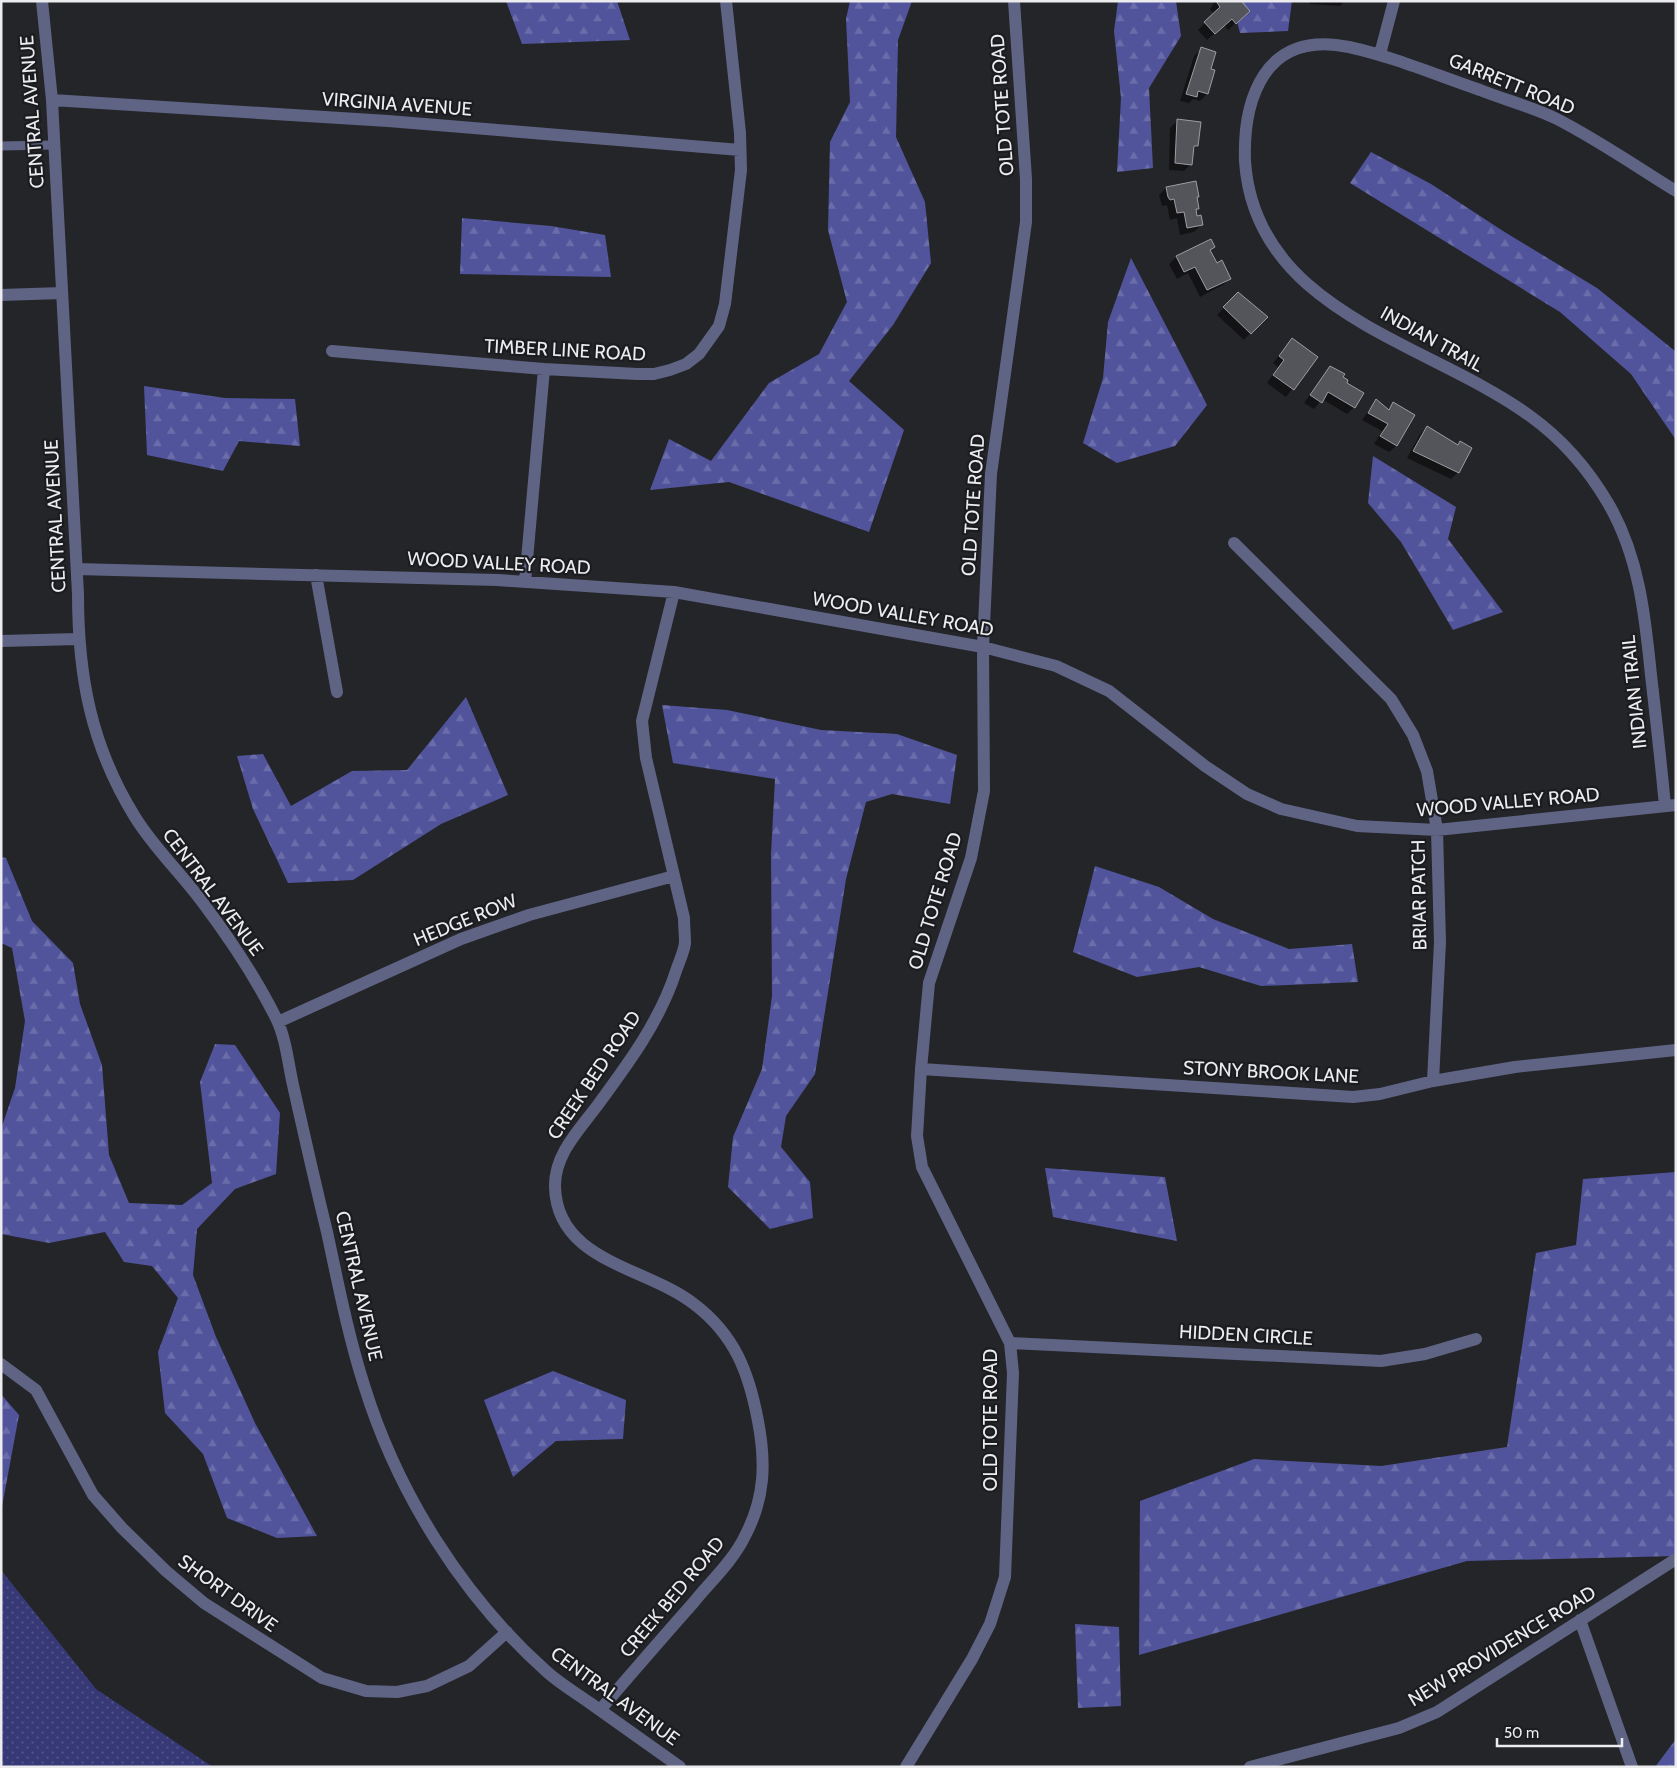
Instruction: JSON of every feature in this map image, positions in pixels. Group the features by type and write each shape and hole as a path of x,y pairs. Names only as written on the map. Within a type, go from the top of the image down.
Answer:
{"street":[{"name":"CENTRAL AVENUE","path":"42,1 52,100 77,569 78,639 89,712 101,749 116,784 136,818 158,850 203,903 244,961 278,1022 364,1387 389,1451 419,1512 456,1570 507,1632 547,1672 680,1767"},
{"name":"TIMBER LINE ROAD","path":"332,352 544,370 654,374 678,367 699,354 719,326 724,304 741,170 726,1"},
{"name":"OLD TOTE ROAD","path":"906,1767 972,1659 990,1624 1005,1577 1013,1373 1010,1343 922,1167 917,1136 929,983 972,858 984,791 983,646 991,474 1026,222 1026,179 1014,1"},
{"path":"1380,54 1394,1"},
{"name":"INDIAN TRAIL","path":"1380,54 1331,44 1313,43 1294,48 1279,58 1266,71 1254,91 1250,104 1245,148 1249,186 1260,222 1279,255 1304,283 1319,295 1394,340 1505,399 1553,434 1593,479 1622,531 1640,587 1671,805"},
{"name":"GARRETT ROAD","path":"1380,54 1556,118 1676,191"},
{"name":"VIRGINIA AVENUE","path":"52,100 388,121 740,150"},
{"path":"1,295 62,293"},
{"path":"525,582 544,370"},
{"name":"BRIAR PATCH","path":"1234,543 1391,699 1413,734 1427,771 1437,830 1440,942 1433,1081"},
{"name":"WOOD VALLEY ROAD","path":"77,569 525,582 674,592 983,646 1056,666 1109,691 1206,766 1246,794 1281,809 1357,826 1437,830 1671,805"},
{"path":"316,575 337,692"},
{"name":"CREEK BED ROAD","path":"600,1710 736,1552 752,1520 760,1494 764,1467 764,1451 752,1387 739,1356 719,1328 685,1298 589,1250 567,1228 560,1214 554,1184 562,1154 624,1069 668,998 685,944 684,918 646,758 642,721 674,592"},
{"path":"1,641 78,639"},
{"name":"HEDGE ROW","path":"278,1022 461,939 530,915 674,876"},
{"name":"STONY BROOK LANE","path":"921,1069 1353,1097 1380,1094 1433,1081 1515,1067 1676,1050"},
{"name":"HIDDEN CIRCLE","path":"1010,1343 1381,1361 1425,1354 1476,1339"},
{"name":"SHORT DRIVE","path":"1,1364 36,1390 93,1495 122,1528 166,1571 204,1603 322,1678 366,1691 397,1692 420,1688 442,1681 469,1666 507,1632"},
{"name":"NEW PROVIDENCE ROAD","path":"1250,1767 1418,1721 1437,1712 1676,1559"},
{"path":"1580,1620 1632,1767"}],"lane":[{"path":"1,146 54,145"}],"green space":[{"path":"506,1 617,1 630,40 522,44"},
{"path":"850,1 912,1 898,40 896,137 925,202 931,263 893,325 849,381 904,430 869,532 729,482 650,490 669,439 711,461 769,383 819,354 847,302 828,230 830,142 850,102 846,19"},
{"path":"1118,1 1176,1 1181,36 1149,88 1153,168 1117,172 1121,98 1114,31"},
{"path":"1232,1 1292,1 1288,31 1240,33"},
{"path":"1371,152 1431,184 1503,231 1597,288 1675,351 1676,440 1631,374 1560,312 1350,183"},
{"path":"462,218 551,226 605,235 611,277 460,274"},
{"path":"1131,258 1207,405 1175,446 1117,463 1083,443 1103,378 1108,322"},
{"path":"144,386 225,398 295,399 300,446 239,441 223,471 147,455"},
{"path":"1373,456 1456,507 1448,539 1503,612 1453,630 1401,542 1368,503"},
{"path":"466,697 508,795 441,824 353,880 288,883 253,809 237,756 263,754 291,806 352,771 407,770"},
{"path":"662,705 727,710 821,730 897,734 957,755 950,804 892,794 866,802 846,879 815,1074 786,1116 781,1147 810,1182 813,1218 770,1229 728,1187 733,1137 762,1069 772,996 771,854 775,779 673,763"},
{"path":"1,857 6,858 32,921 73,963 80,1004 102,1065 109,1155 129,1203 182,1205 212,1183 200,1082 215,1044 235,1045 280,1113 276,1174 235,1189 197,1229 193,1275 216,1337 255,1423 317,1536 277,1538 227,1518 203,1454 165,1413 158,1352 178,1298 152,1266 124,1262 105,1232 49,1243 1,1234 1,1129 15,1088 25,1021 12,948 1,943"},
{"path":"1095,866 1159,887 1213,919 1289,949 1352,944 1358,982 1261,986 1199,967 1137,977 1073,952"},
{"path":"1045,1168 1165,1177 1177,1241 1053,1217"},
{"path":"1676,1172 1676,1556 1467,1561 1139,1655 1140,1501 1254,1459 1381,1466 1507,1447 1536,1253 1576,1245 1583,1179"},
{"path":"553,1371 626,1400 623,1439 556,1441 513,1477 484,1400"},
{"path":"1,1394 19,1415 1,1512"},
{"path":"1075,1624 1119,1627 1121,1706 1078,1708"},
{"path":"1676,1739 1676,1767 1655,1767"}],"shaded area":[{"path":"1,1570 96,1689 213,1767 1,1767"}],"building":[{"path":"1216,1 1241,1 1250,11 1236,24 1232,19 1215,34 1204,22 1220,7"},
{"path":"1201,47 1216,52 1211,69 1215,70 1208,94 1198,91 1197,97 1186,94"},
{"path":"1177,119 1201,122 1198,146 1194,146 1192,165 1175,163"},
{"path":"1196,181 1199,197 1197,197 1199,209 1196,209 1197,216 1201,215 1203,225 1187,228 1184,212 1177,213 1174,199 1170,200 1168,197 1166,187"},
{"path":"1211,239 1215,247 1210,250 1217,263 1222,260 1231,279 1207,290 1195,267 1184,272 1176,256"},
{"path":"1238,292 1268,317 1251,334 1223,307"},
{"path":"1292,338 1318,357 1294,390 1273,375 1284,360 1279,356"},
{"path":"1330,366 1345,374 1343,377 1348,380 1347,383 1364,393 1355,408 1328,392 1322,403 1310,395"},
{"path":"1376,399 1389,410 1393,402 1415,415 1397,446 1380,436 1388,424 1368,413"},
{"path":"1427,426 1458,445 1460,441 1472,448 1459,473 1413,451"}]}
